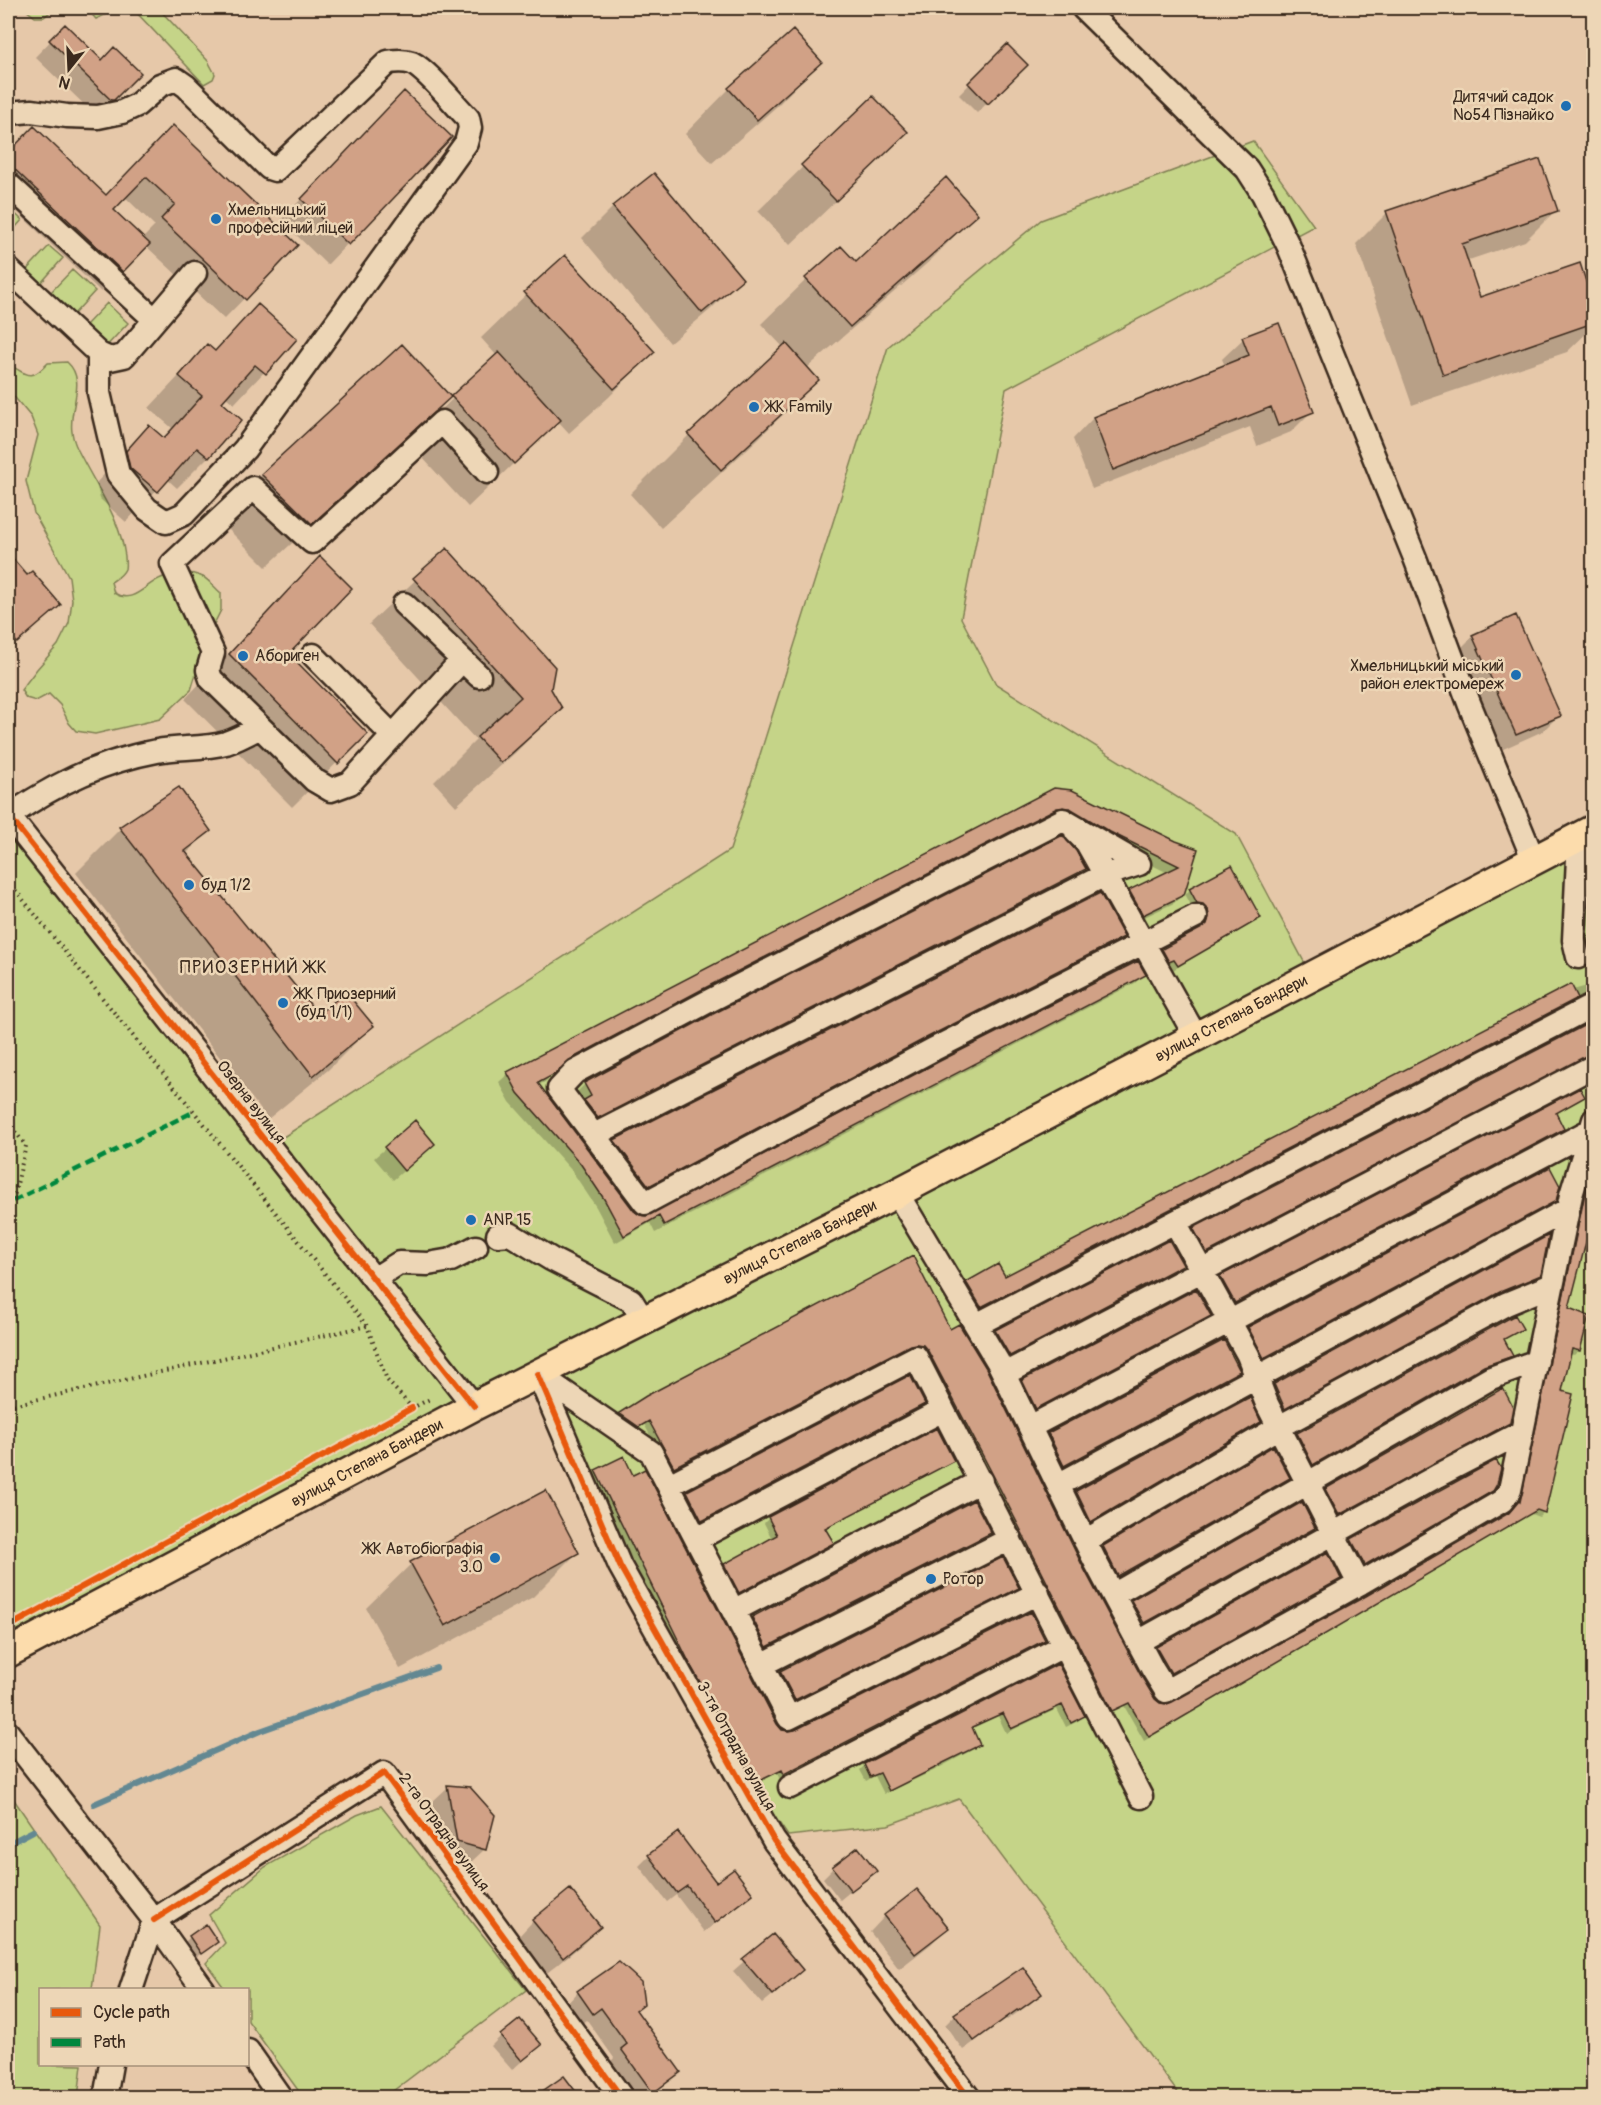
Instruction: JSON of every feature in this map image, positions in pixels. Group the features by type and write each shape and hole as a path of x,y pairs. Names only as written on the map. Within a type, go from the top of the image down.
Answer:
{"main road":[{"name":"вулиця Степана Бандери","path":"8,1653 474,1406 897,1193 1586,833"}],"street":[{"path":"1083,8 1247,169 1263,194 1289,247 1415,558 1469,703 1534,861"},
{"path":"8,113 32,111 67,116 98,117 122,112 137,105 160,85 176,79 186,86 269,168 275,170 388,62 400,61 411,63 421,69 468,118 470,128 466,143 245,449 184,514 166,522 147,509 118,474 99,393 99,354"},
{"path":"8,184 154,320"},
{"path":"8,269 99,354 110,359 123,356 195,273"},
{"path":"462,660 350,783 331,790 314,780 211,680 208,670 213,653 172,564 253,488 312,542 442,422 488,472"},
{"path":"404,604 479,676"},
{"path":"313,655 393,736"},
{"path":"8,816 68,780 107,765 156,751 225,743 260,727"},
{"name":"Озерна вулиця","path":"8,816 474,1406"},
{"path":"594,1135 1105,875 1139,864 1063,820"},
{"path":"1063,820 1087,843 1196,1037"},
{"path":"1063,820 575,1072 559,1089 645,1203 924,1054 1196,916"},
{"path":"1578,957 1574,940 1586,833"},
{"path":"976,1325 1592,1006 1593,1009"},
{"path":"1004,1374 1593,1066"},
{"path":"897,1193 1004,1374 1085,1541 1166,1691 1359,1584 1502,1501 1510,1490 1568,1210 1592,1125"},
{"path":"1030,1427 1230,1323 1592,1125"},
{"path":"1058,1485 1256,1376 1568,1210"},
{"path":"1175,1222 1248,1355 1279,1427 1359,1584"},
{"path":"498,1234 510,1234 551,1259 631,1300 644,1321"},
{"path":"374,1280 399,1263 428,1264 451,1260 477,1247"},
{"path":"1085,1541 1279,1427 1506,1304 1552,1285"},
{"path":"669,1485 916,1357 1141,1797"},
{"path":"1113,1595 1491,1378 1537,1361"},
{"path":"538,1374 651,1452 789,1718 1038,1593"},
{"name":"3-тя Отрадна вулиця","path":"538,1374 620,1566 774,1841 969,2097"},
{"path":"696,1539 944,1410"},
{"path":"1138,1642 1437,1476 1522,1432"},
{"path":"734,1611 981,1481"},
{"path":"761,1665 1011,1539"},
{"path":"790,1787 1065,1646"},
{"path":"8,1733 154,1920 203,1988"},
{"name":"2-га Отрадна вулиця","path":"154,1920 384,1773 622,2097"},
{"path":"131,1988 154,1920"},
{"path":"249,2052 281,2097"},
{"path":"105,2097 111,2066"}],"path":[{"path":"8,881 367,1326 387,1380 412,1408 402,1413"},
{"path":"8,1122 26,1146 13,1201 8,1208"},
{"path":"8,1406 367,1326"}],"green space":[{"path":"26,8 55,8 44,17 35,17"},
{"path":"86,8 119,8 96,19"},
{"path":"119,8 158,8 208,61 215,74 213,79 204,84 135,11"},
{"path":"1253,141 1314,226 1006,389 961,618 996,684 1236,834 1310,973 477,1394 277,1141 730,850 888,347 1041,220"},
{"path":"8,207 22,220 8,236"},
{"path":"49,246 63,258 41,283 51,292 72,270 95,291 74,314 86,325 107,303 128,323 102,351 21,276"},
{"path":"67,362 73,369 77,386 71,423 73,438 114,517 125,556 124,571 111,582 114,593 127,597 138,593 161,578 182,573 203,577 221,593 221,610 207,638 191,690 160,719 95,734 76,731 60,705 49,694 36,701 26,698 21,690 58,645 69,623 72,600 69,577 34,513 26,481 38,435 31,417 8,391 8,364 25,374 33,375 48,363"},
{"path":"8,829 460,1403 8,1643"},
{"path":"1593,840 1593,2097 1181,2097 959,1799 888,1825 788,1836 746,1775 697,1694 608,1516 548,1379"},
{"path":"8,1791 100,1925 92,1988 39,1988 39,2066 82,2066 78,2097 8,2097"},
{"path":"381,1806 526,1990 385,2097 303,2097 249,2022 249,1988 224,1988 206,1963 225,1943 209,1915 265,1867 357,1815"}],"building":[{"path":"65,24 102,60 114,47 141,73 114,100 111,100 49,40"},
{"path":"793,30 822,62 757,120 728,88"},
{"path":"1007,44 1028,65 988,104 968,83"},
{"path":"404,91 452,137 349,245 301,199"},
{"path":"873,96 908,132 836,201 801,165"},
{"path":"173,125 298,245 246,300 161,219 175,204 146,177 114,210 150,244 123,272 8,163 8,153 34,126 106,195"},
{"path":"1540,159 1558,211 1462,244 1480,297 1580,263 1593,303 1593,323 1443,375 1386,211"},
{"path":"654,173 743,279 702,313 612,206"},
{"path":"946,177 978,214 850,327 805,278 841,246 856,262"},
{"path":"565,255 655,352 614,389 524,292"},
{"path":"258,304 297,339 266,374 255,365 222,402 242,420 209,458 197,448 158,492 130,468 126,451 149,425 164,438 202,396 179,376 207,344 215,351"},
{"path":"1279,323 1314,412 1278,426 1271,407 1113,470 1093,417 1249,355 1242,337"},
{"name":"ЖК Family","path":"786,343 819,380 721,470 688,434"},
{"path":"402,344 451,397 312,524 261,474"},
{"path":"499,352 561,420 514,464 451,396"},
{"path":"447,548 555,667 551,689 562,708 501,763 477,737 521,697 413,578"},
{"path":"8,553 27,575 32,571 61,605 17,643 8,632"},
{"path":"320,556 352,588 289,654 368,734 338,764 229,654"},
{"path":"1516,615 1561,716 1516,735 1472,635"},
{"path":"179,787 211,831 185,851 318,1014 346,992 374,1026 313,1076 119,827"},
{"path":"1054,788 1072,790 1176,841 1198,849 1184,895 1143,915 1129,890 1179,866 1110,832 1070,808 1057,808 701,990 569,1060 555,1074 538,1083 634,1211 646,1216 940,1061 1138,961 1146,975 664,1225 659,1216 624,1236 604,1199 580,1163 518,1093 507,1072"},
{"path":"1063,835 1076,851 1086,869 598,1118 584,1100 591,1096 584,1083 713,1014"},
{"path":"1232,865 1261,918 1178,966 1174,960 1169,962 1162,949 1202,928 1207,924 1209,917 1208,909 1203,904 1197,903 1189,888"},
{"path":"1100,893 1124,937 928,1037 649,1186 614,1140"},
{"path":"1571,984 1578,998 981,1307 966,1282 998,1264 1005,1276"},
{"path":"1591,1022 1593,1053 1207,1253 1193,1228"},
{"path":"1580,1088 1585,1097 1556,1113 1564,1129 1235,1303 1220,1276"},
{"path":"415,1120 435,1144 404,1171 384,1147"},
{"path":"1550,1167 1560,1186 1556,1201 1264,1358 1248,1327"},
{"path":"1593,1169 1593,1215 1569,1308 1589,1316 1580,1351 1572,1349 1562,1391 1573,1394 1545,1513 1537,1510 1149,1737 1129,1703 1112,1711 993,1475 923,1345 910,1345 674,1467 649,1421 639,1427 619,1413 646,1396 913,1256 950,1329 959,1324 986,1368 1083,1567 1141,1676 1155,1699 1167,1704 1366,1596 1509,1513 1520,1502 1584,1198"},
{"path":"1549,1235 1541,1275 1500,1292 1285,1409 1274,1384"},
{"path":"1169,1240 1183,1265 1010,1356 995,1330"},
{"path":"1196,1289 1211,1316 1036,1409 1022,1380"},
{"path":"1515,1315 1523,1329 1504,1339 1513,1356 1484,1366 1313,1465 1297,1433"},
{"path":"1224,1340 1240,1371 1064,1466 1048,1433"},
{"path":"910,1375 925,1404 702,1521 687,1491"},
{"path":"1503,1388 1513,1407 1510,1423 1339,1515 1325,1489"},
{"path":"1250,1397 1261,1422 1091,1522 1076,1491"},
{"path":"937,1428 954,1461 825,1528 834,1543 739,1593 724,1564 777,1535 768,1517"},
{"path":"1273,1446 1290,1478 1118,1576 1103,1546"},
{"path":"624,1456 633,1475 645,1469 782,1730 795,1730 1031,1612 1045,1640 784,1774 782,1770 757,1782 691,1666 595,1470"},
{"path":"1496,1460 1501,1468 1493,1491 1365,1565 1351,1539"},
{"name":"ЖК Автобіографія 3.0","path":"546,1490 579,1553 445,1626 410,1562"},
{"path":"974,1500 991,1533 767,1647 752,1617"},
{"path":"1302,1502 1315,1528 1144,1623 1131,1600"},
{"path":"1328,1552 1341,1579 1171,1673 1156,1647"},
{"path":"1003,1557 1019,1588 795,1700 780,1671"},
{"path":"1058,1664 1085,1716 1071,1723 1062,1705 1011,1729 1003,1713 972,1727 980,1745 889,1791 880,1773 870,1777 864,1764"},
{"path":"447,1785 470,1787 495,1815 486,1850 457,1842"},
{"path":"678,1832 716,1882 734,1869 753,1894 715,1923 687,1886 677,1893 648,1855"},
{"path":"858,1847 877,1871 851,1891 832,1867"},
{"path":"570,1889 601,1927 563,1958 532,1920"},
{"path":"917,1889 949,1928 915,1954 884,1915"},
{"path":"206,1924 218,1942 201,1954 189,1936"},
{"path":"773,1934 803,1970 773,1995 742,1959"},
{"path":"619,1962 641,1982 644,2004 636,2010 681,2072 653,2093 621,2049 627,2044 601,2008 593,2014 577,1991"},
{"path":"1023,1967 1042,1994 974,2041 954,2014"},
{"path":"520,2019 542,2045 522,2061 500,2035"},
{"path":"564,2076 580,2097 534,2097"}],"waterway":[{"path":"94,1804 260,1731 436,1668"},
{"path":"8,1844 33,1831"}],"marked path":[{"path":"13,1201 193,1112"}],"cycle path":[{"path":"8,815 474,1406"},
{"path":"538,1374 620,1566 774,1841 969,2098"},
{"path":"8,1627 412,1408"},
{"path":"154,1920 384,1773 622,2098"}],"place":[{"name":"Дитячий садок №54 Пізнайко","path":"1566,106"},
{"name":"Хмельницький професійний ліцей","path":"216,219"},
{"name":"ЖК Family","path":"754,407"},
{"name":"Абориген","path":"243,656"},
{"name":"Хмельницький міський район електромереж","path":"1516,675"},
{"name":"буд 1/2","path":"189,885"},
{"name":"ЖК Приозерний (буд 1/1)","path":"283,1003"},
{"name":"ANP 15","path":"471,1220"},
{"name":"ЖК Автобіографія 3.0","path":"495,1558"},
{"name":"Ротор","path":"931,1579"}],"district":[{"name":"ПРИОЗЕРНИЙ ЖК","path":"254,967"}]}
